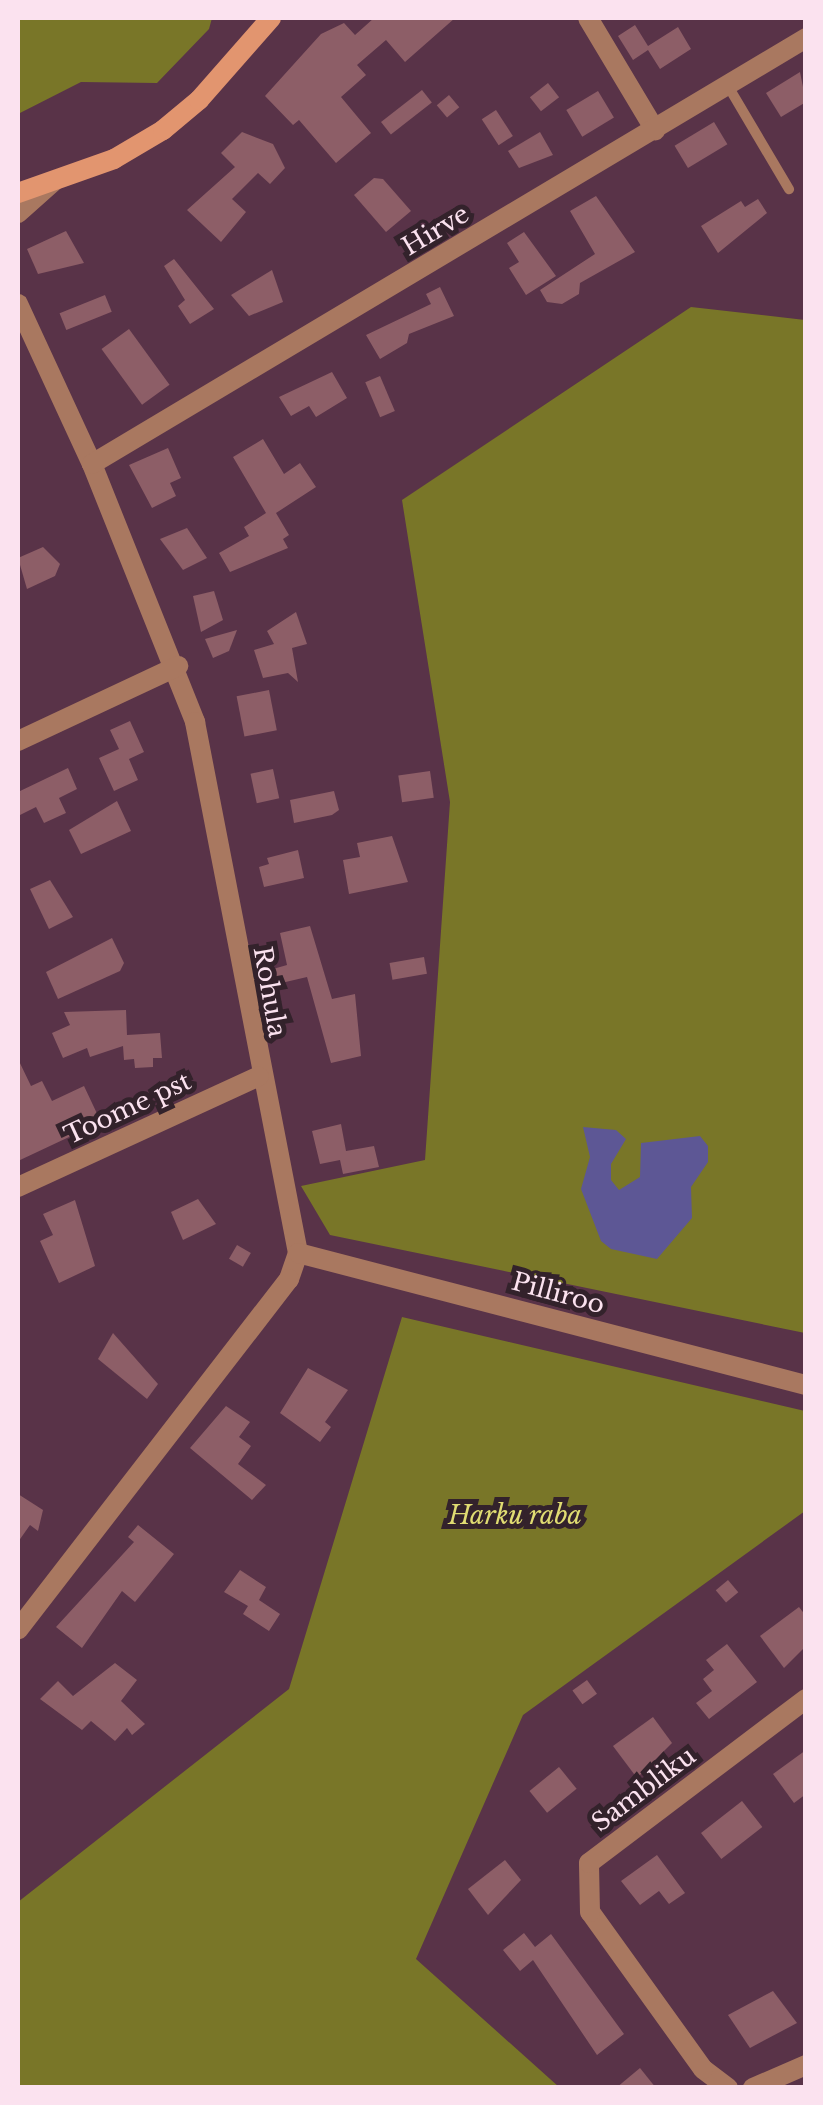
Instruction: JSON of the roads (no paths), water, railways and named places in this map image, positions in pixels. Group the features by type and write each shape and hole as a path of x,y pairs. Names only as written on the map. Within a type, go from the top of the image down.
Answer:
{"main road":[{"path":"18,193 54,182 162,130 199,100 272,18"},
{"path":"18,180 54,182"}],"street":[{"path":"588,18 655,130"},
{"name":"Hirve","path":"92,464 806,38"},
{"path":"18,213 54,182"},
{"name":"Rohula","path":"18,304 92,464 178,666 196,722 259,1076 298,1253"},
{"path":"18,742 178,666"},
{"name":"Toome pst","path":"18,1187 259,1076"},
{"path":"18,1630 290,1279 298,1253"},
{"name":"Pilliroo","path":"298,1253 806,1385"},
{"name":"Sambliku","path":"728,2088 702,2069 590,1912 589,1863 806,1699"},
{"path":"753,2088 806,2065"}],"lane":[{"path":"728,86 789,190"}],"park label":[{"name":"Harku raba","path":"515,1516"}]}
